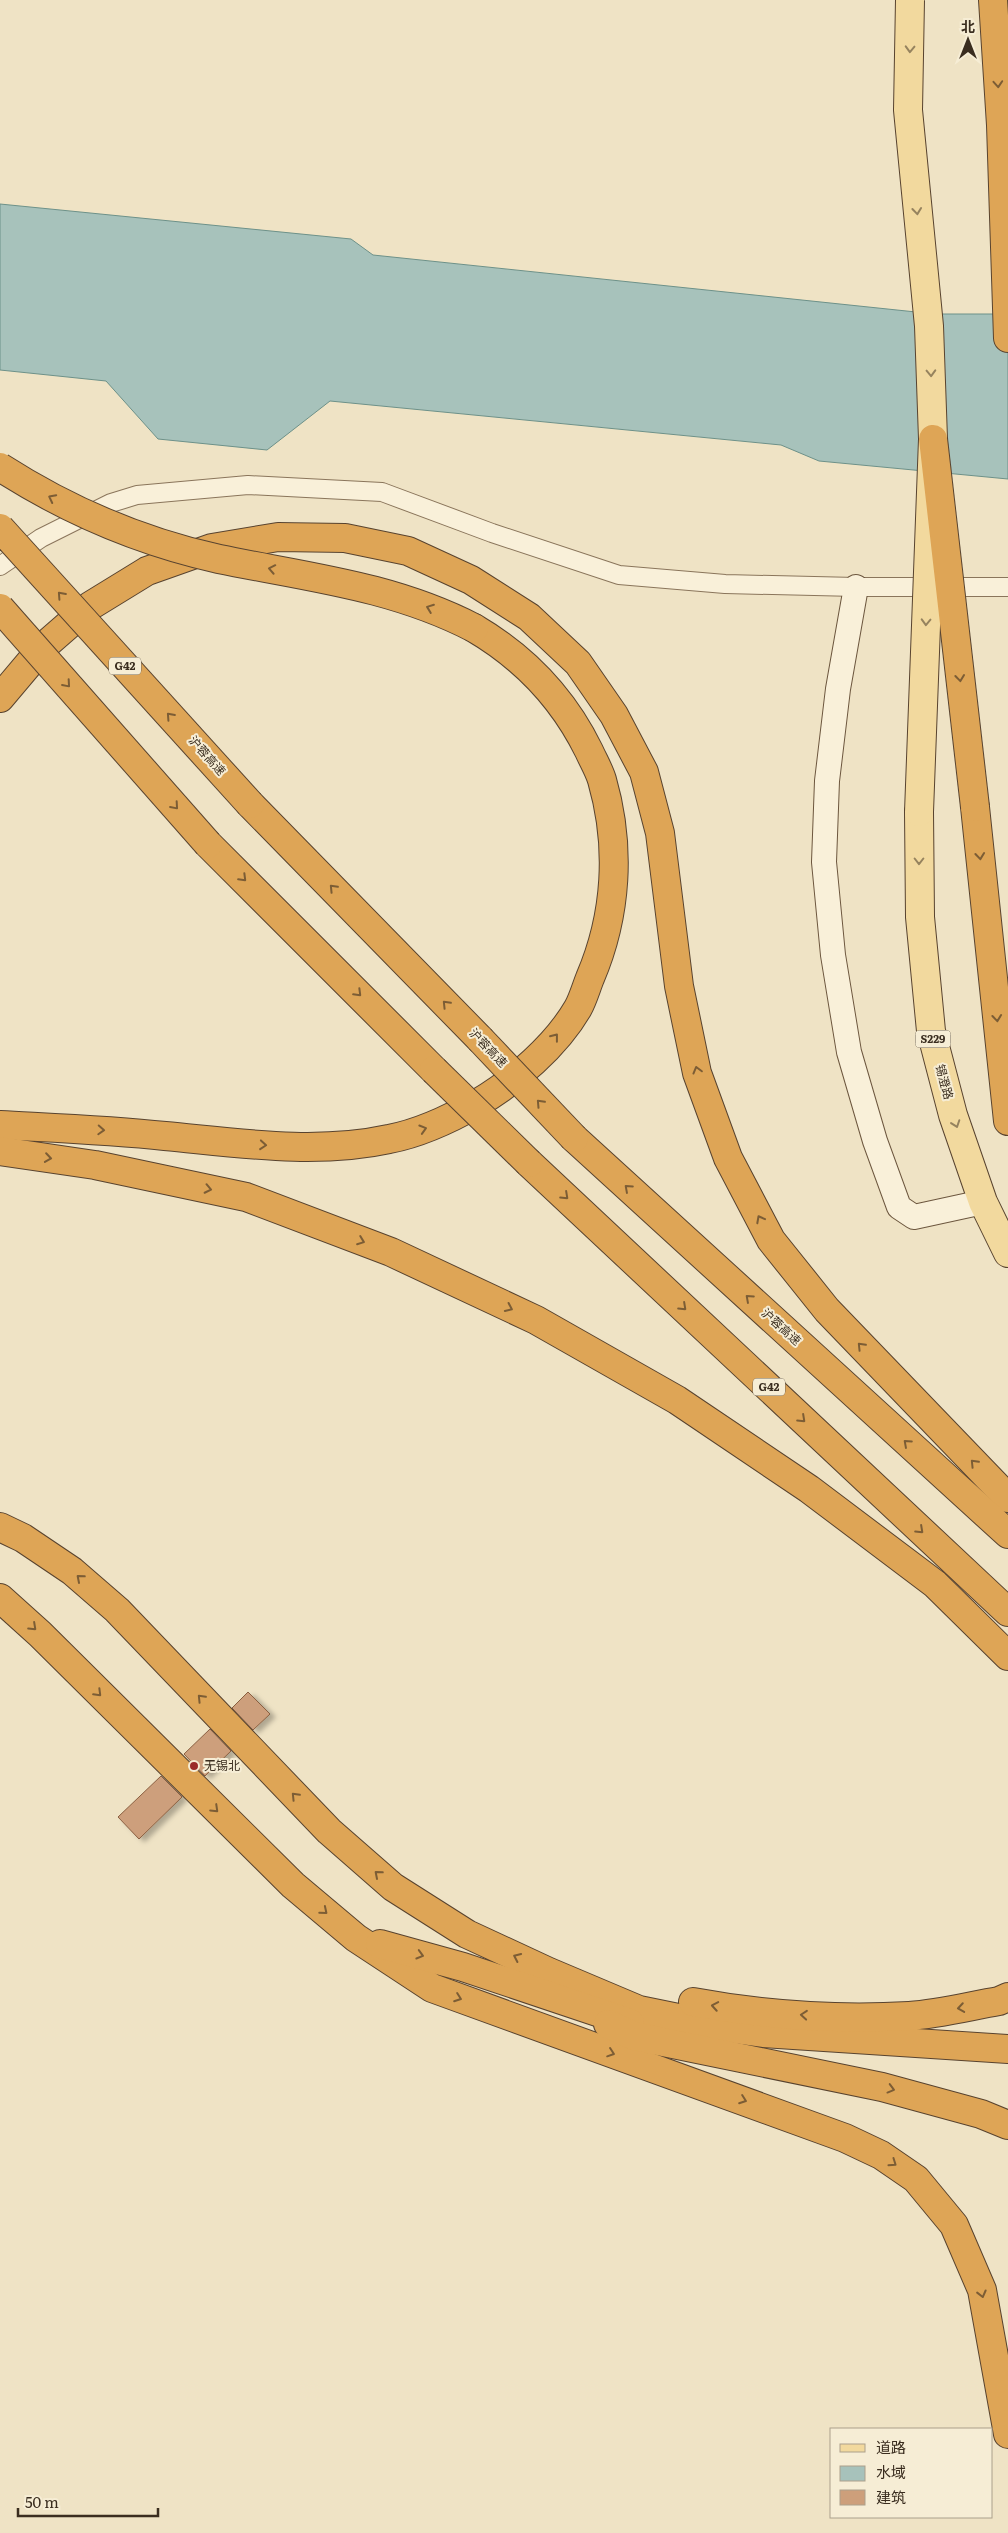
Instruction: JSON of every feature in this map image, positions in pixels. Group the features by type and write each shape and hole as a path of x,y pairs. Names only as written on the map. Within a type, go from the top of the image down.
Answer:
{"highway":[{"path":"992,0 1001,125 1008,338"},
{"path":"933,438 1008,1121"},
{"path":"0,467 28,485 76,510 125,531 217,558 360,586 406,598 448,615 492,639 538,676 575,723 602,778 614,834 614,896 601,953 578,1008 542,1054 498,1091 444,1122 389,1140 333,1146 274,1146 116,1131 0,1125"},
{"name":"沪蓉高速","path":"0,528 250,804 574,1138 1008,1534"},
{"path":"0,698 43,647 90,606 147,571 212,548 278,537 345,538 408,551 471,580 529,617 578,663 614,714 644,772 660,834 679,986 697,1073 728,1158 771,1240 827,1310 1008,1498"},
{"name":"G42","path":"0,608 208,844 434,1070 529,1163 1008,1612"},
{"path":"0,1151 94,1165 246,1197 391,1252 536,1320 676,1400 809,1489 935,1584 1008,1656"},
{"path":"0,1527 23,1538 72,1571 117,1610 329,1831 393,1887 467,1934 549,1972 640,1993 729,2009 763,2039 843,2048 1008,2049"},
{"path":"0,1598 40,1634 293,1885 356,1938 432,1988 698,2083 845,2138 881,2155 916,2179 954,2225 982,2290 1008,2434"},
{"path":"356,1938 462,1967 562,2002 634,2036 763,2039 1008,2068"},
{"path":"843,2048 910,2016 999,2001 1008,1997"},
{"path":"843,2048 882,2087 972,2111 1008,2125"}],"main road":[{"name":"锡澄路","path":"910,0 908,110 929,326 933,438 919,812 920,917 931,1031 953,1115 983,1202 1008,1253"},
{"path":"856,587 838,689 827,781 824,862 833,955 849,1052 875,1141 899,1207 914,1217 983,1202"}],"street":[{"path":"0,566 41,538 111,503 138,495 248,485 382,492 492,533 619,575 724,584 856,587 1008,586"}],"water":[{"path":"0,204 351,239 373,255 935,314 1008,314 1008,479 819,461 781,445 330,401 267,450 158,439 106,381 0,370"}],"building":[{"path":"248,1692 270,1714 253,1730 232,1708"},
{"path":"210,1729 231,1751 205,1776 184,1754"},
{"path":"161,1776 182,1797 139,1839 118,1817"}],"place":[{"name":"无锡北","path":"194,1766"}]}
